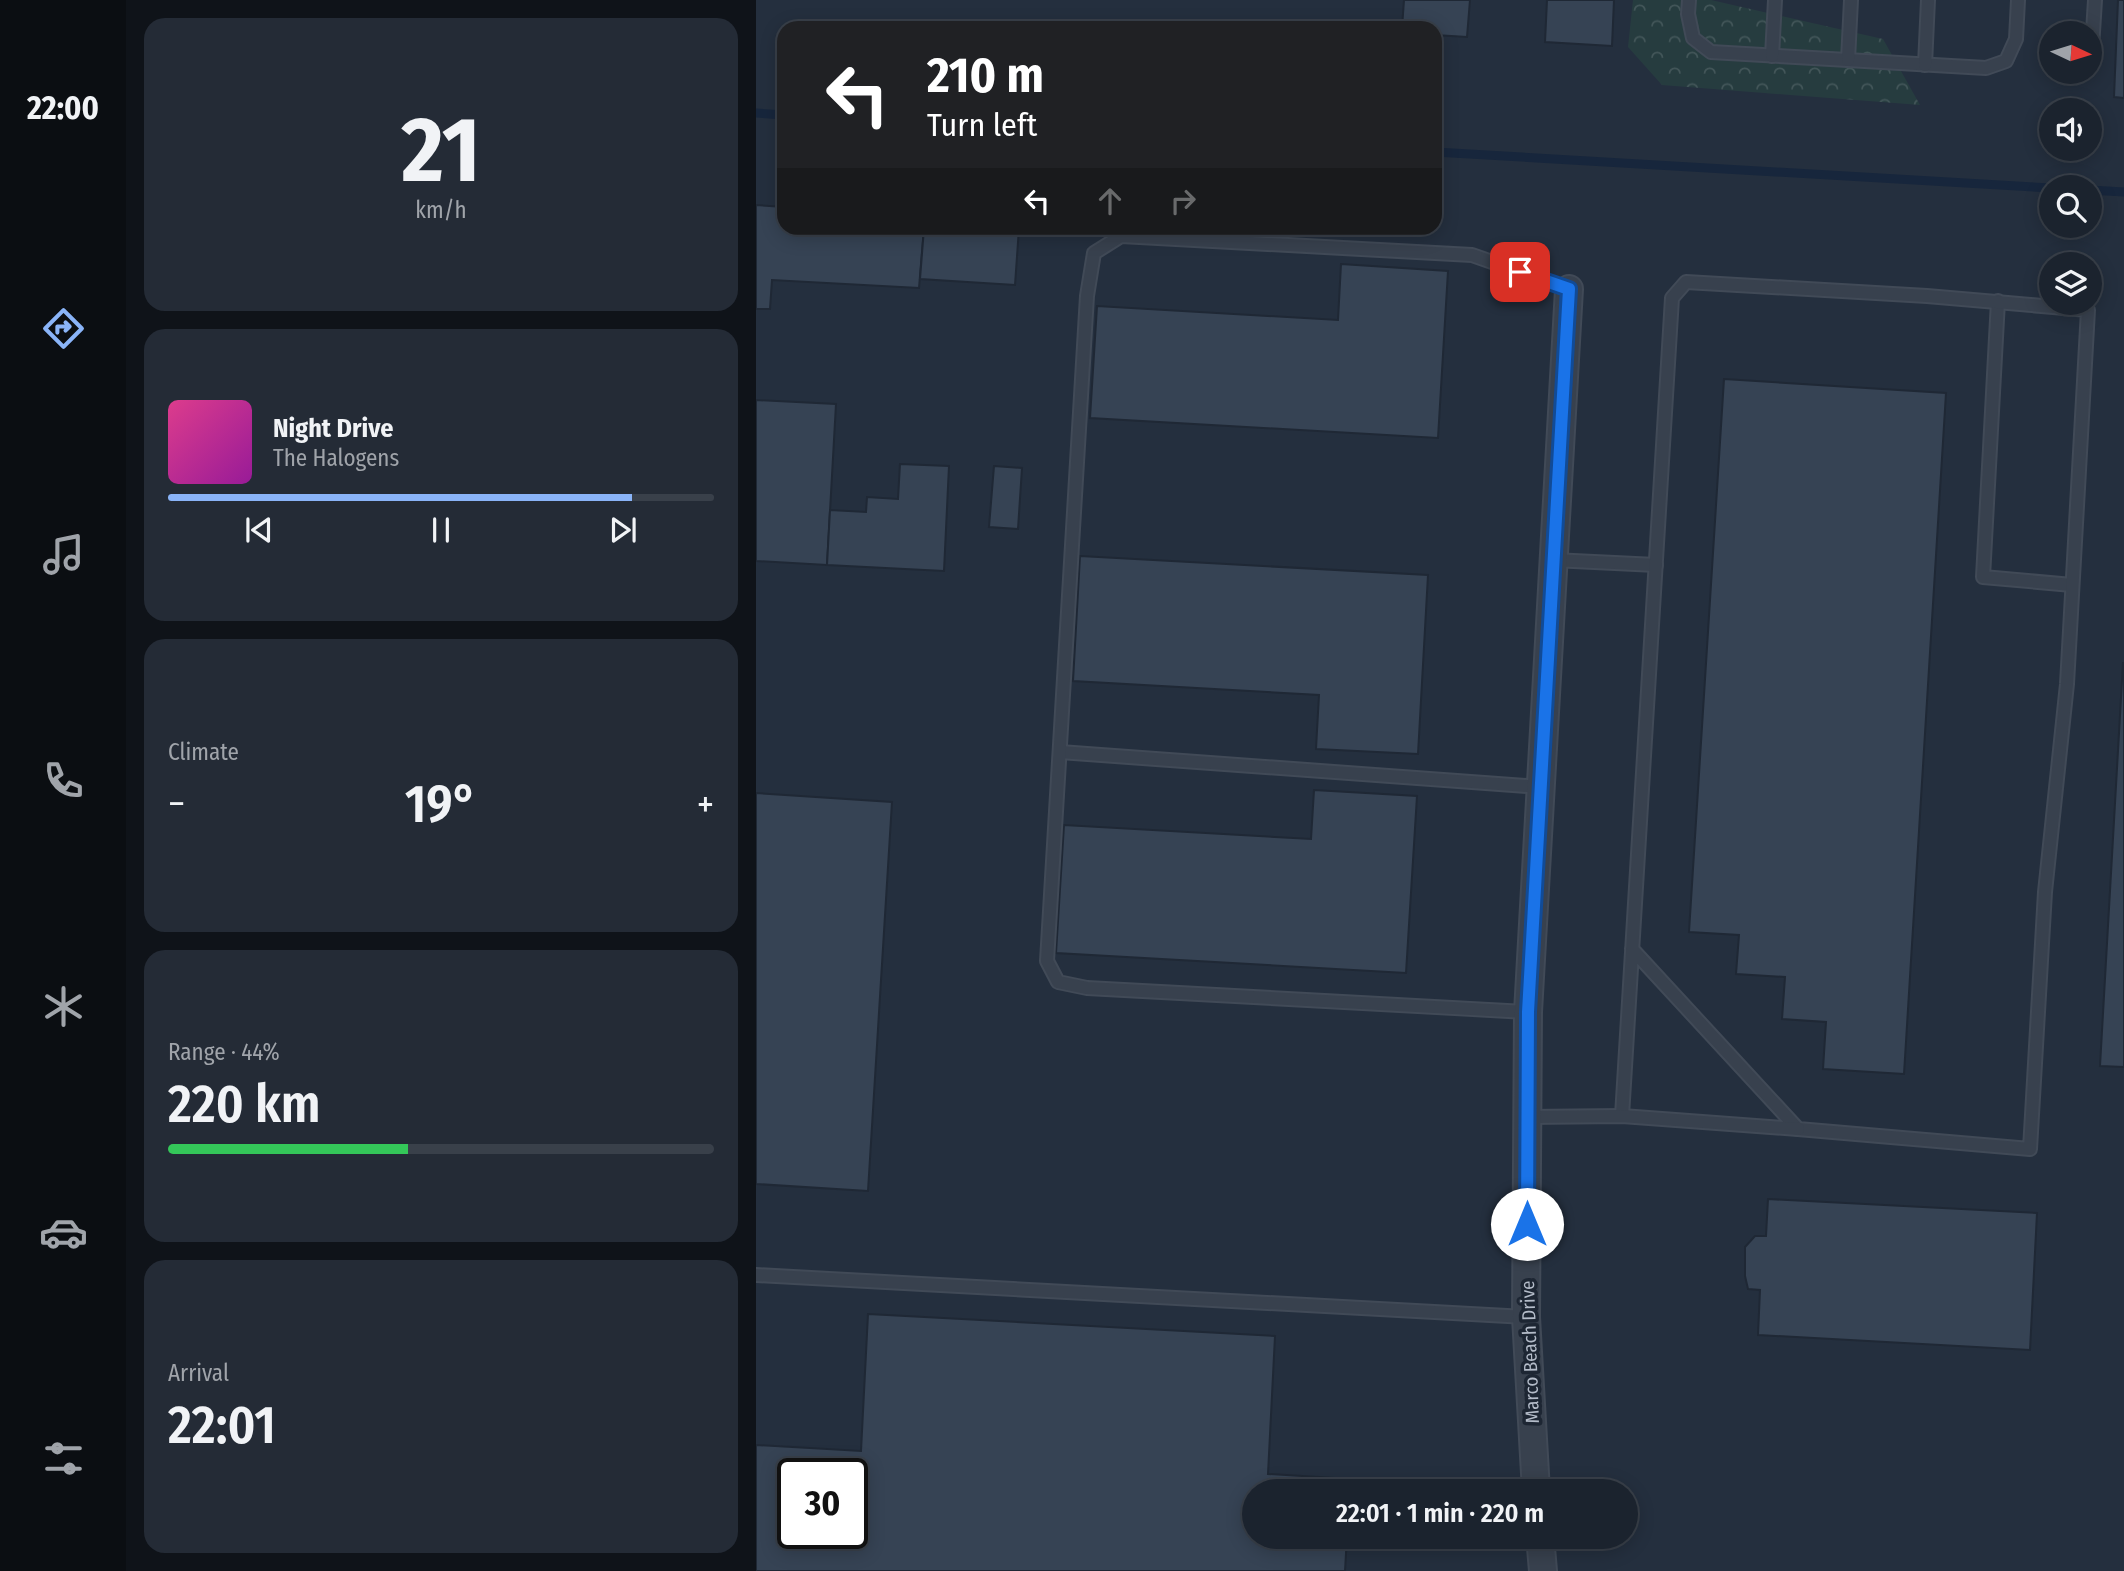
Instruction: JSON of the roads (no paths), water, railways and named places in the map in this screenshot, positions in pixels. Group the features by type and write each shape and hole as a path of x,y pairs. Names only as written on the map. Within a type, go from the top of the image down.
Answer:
{"street":[{"name":"Marco Beach Drive","path":"1535,1479 1526,1317 1528,1012 1569,289"},
{"path":"1540,1549 1543,1571"}],"lane":[{"path":"1689,0 1688,14 1693,38 1711,52 1986,68 2006,61 2016,39 2018,0"},
{"path":"1772,56 1775,0"},
{"path":"1848,60 1851,0"},
{"path":"1925,65 1928,0"},
{"path":"2094,21 2095,0"},
{"path":"1528,1012 1087,988 1058,982 1047,961 1087,296 1094,253 1121,236 1472,255 1569,289"},
{"path":"1527,1117 1622,1116 2030,1149 2045,892 2067,684 2088,310 1997,301 1686,282 1672,298 1622,1116"},
{"path":"1997,301 1983,577 2072,585"},
{"path":"1553,560 1656,565"},
{"path":"1060,752 1541,787"},
{"path":"1632,949 1798,1129"},
{"path":"756,1275 1526,1317"}],"waterway":[{"path":"756,113 777,114"},
{"path":"1442,152 2039,187"},
{"path":"2102,191 2124,192"}]}
